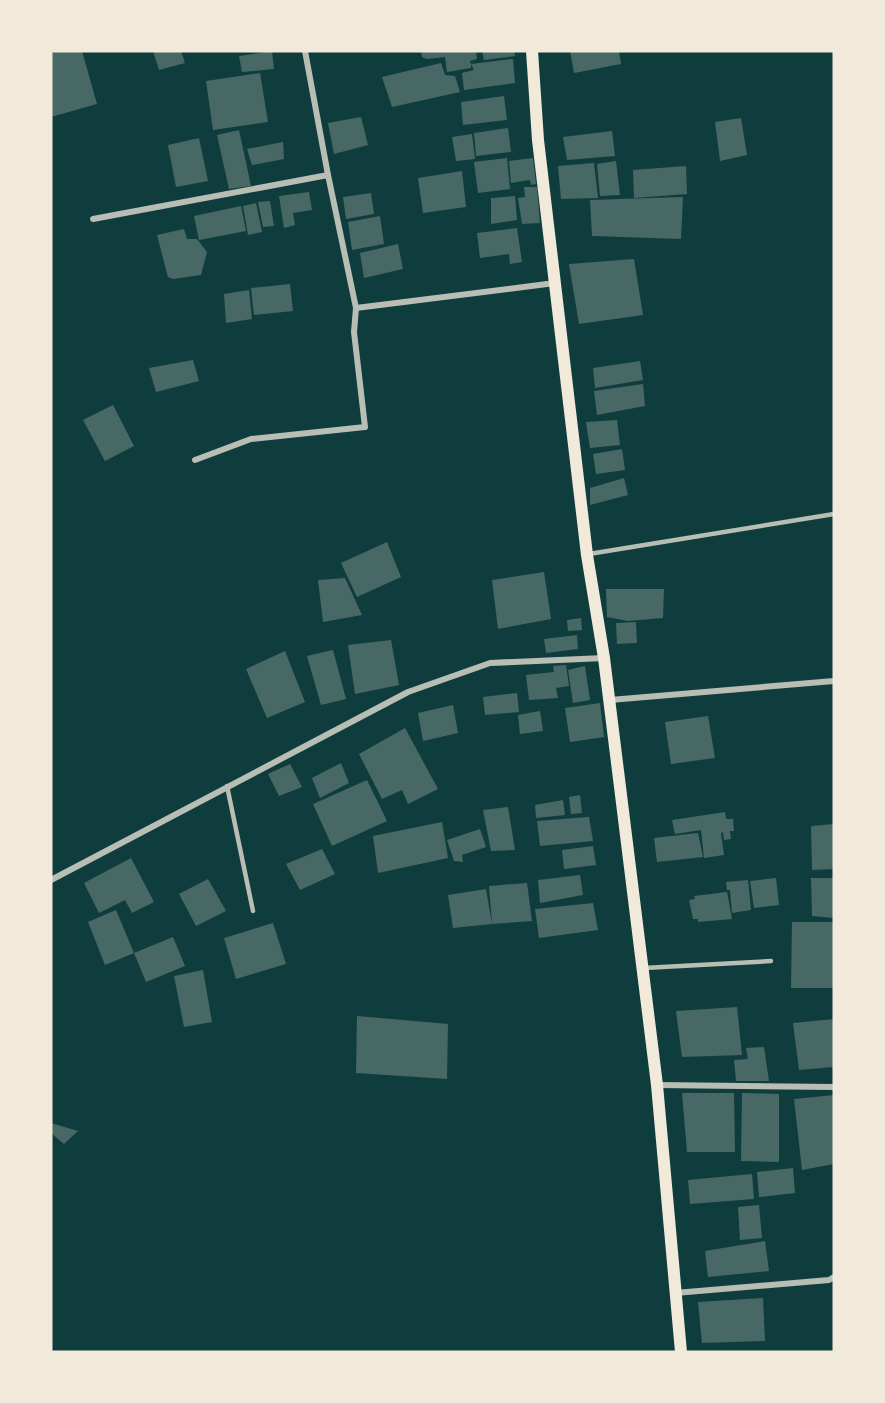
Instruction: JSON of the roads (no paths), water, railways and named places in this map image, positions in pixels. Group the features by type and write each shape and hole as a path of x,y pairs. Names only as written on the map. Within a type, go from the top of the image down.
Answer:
{"main road":[{"path":"532,51 538,140 587,555 604,658 657,1084 681,1352"}],"street":[{"path":"195,460 252,439 365,427 354,332 356,308 305,51"},
{"path":"93,219 328,175"},
{"path":"356,308 555,283"},
{"path":"51,880 408,692 490,663 604,658"},
{"path":"609,700 834,681"},
{"path":"657,1084 834,1087"},
{"path":"675,1293 829,1280 834,1277"}],"lane":[{"path":"587,555 834,514"},
{"path":"227,786 253,911"},
{"path":"641,968 771,961"}]}
